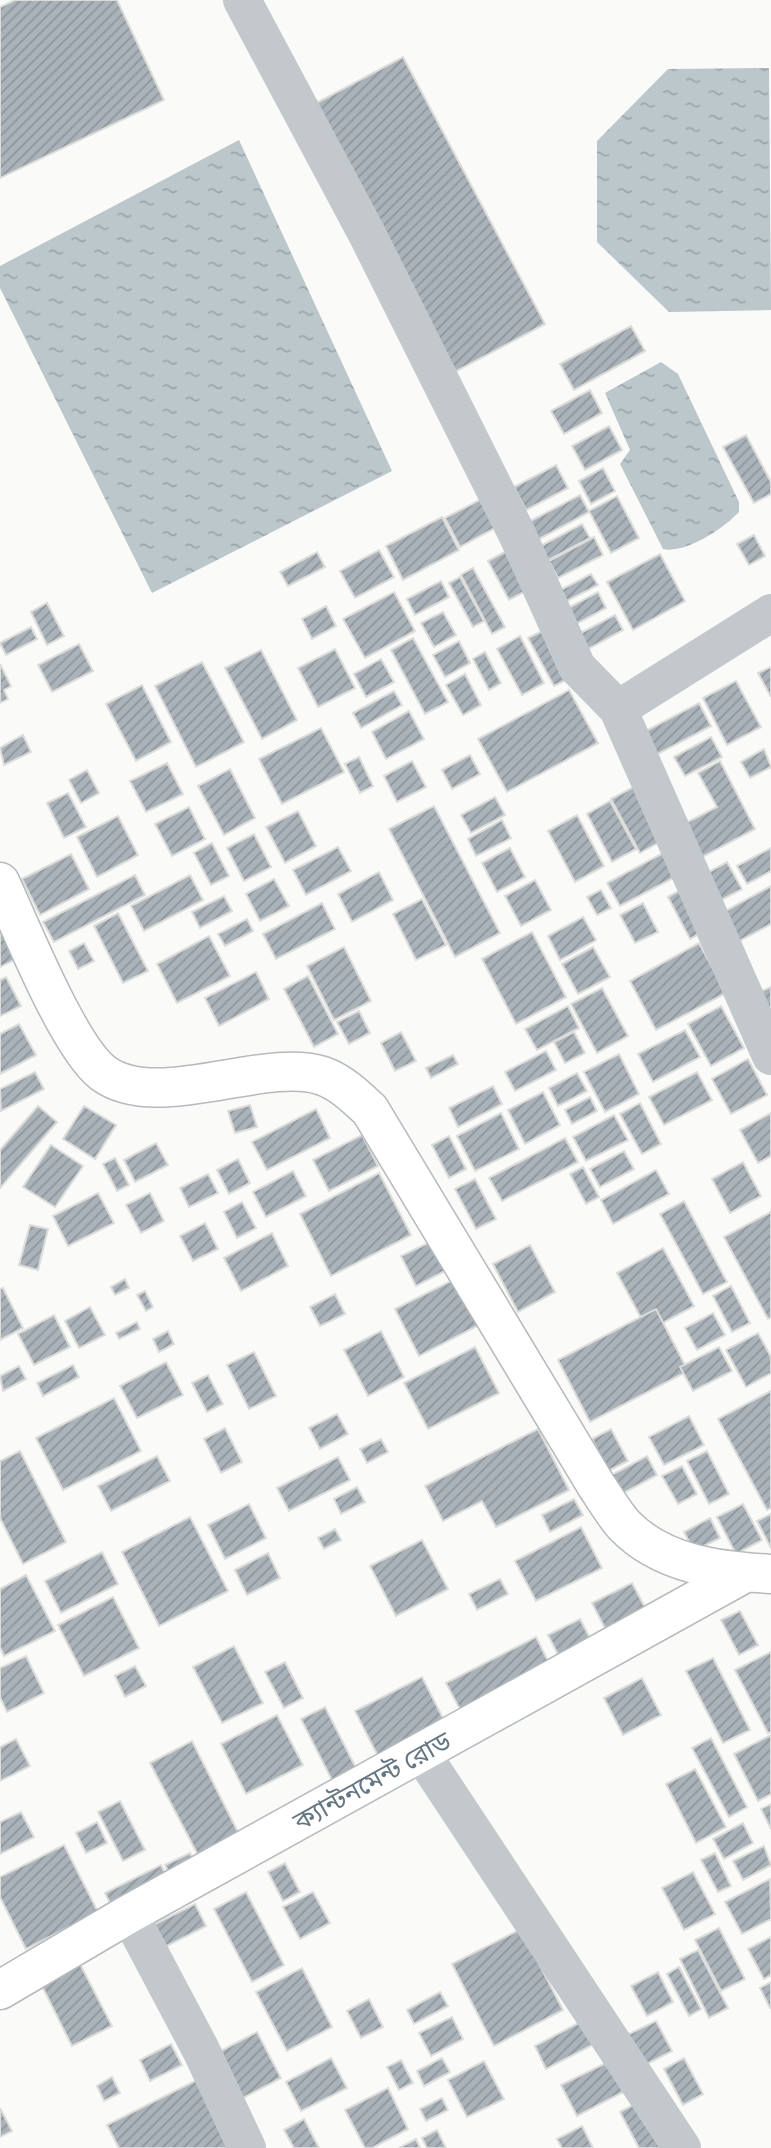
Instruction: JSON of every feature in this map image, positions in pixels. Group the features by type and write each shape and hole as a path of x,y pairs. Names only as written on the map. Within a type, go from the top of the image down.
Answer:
{"main road":[{"path":"0,882 79,1046 104,1073 128,1084 158,1088 284,1073 322,1076 350,1091 370,1110 596,1485 625,1525 654,1547 696,1566 758,1573"},
{"name":"ক্যান্টনমেন্ট রোড","path":"0,1990 130,1914 758,1573"}],"street":[{"path":"242,0 367,234 517,534 577,667 618,709 771,1056"},
{"path":"618,709 771,613"},
{"path":"422,1754 682,2148"},
{"path":"130,1914 201,2050 247,2148"}],"water":[{"path":"769,68 771,310 669,312 597,242 597,141 668,69"},
{"path":"239,140 392,471 152,593 0,288 0,266"},
{"path":"661,362 678,374 739,502 739,512 724,525 693,544 672,550 663,549 620,464 630,450 605,393"}],"building":[{"path":"15,0 117,0 164,100 0,178 0,7"},
{"path":"403,57 545,324 449,375 307,108"},
{"path":"631,326 645,351 574,390 560,364"},
{"path":"590,390 602,413 564,434 551,411"},
{"path":"609,426 622,450 585,470 572,446"},
{"path":"746,435 771,482 771,494 754,503 723,447"},
{"path":"556,465 568,488 526,510 514,487"},
{"path":"603,468 615,491 591,504 579,481"},
{"path":"493,493 508,521 460,547 445,518"},
{"path":"580,495 589,512 530,544 521,526"},
{"path":"617,496 639,538 611,553 589,511"},
{"path":"442,517 459,550 403,580 386,546"},
{"path":"582,524 590,538 543,563 535,549"},
{"path":"754,535 765,556 749,565 737,544"},
{"path":"594,537 603,555 558,578 549,561"},
{"path":"512,548 533,587 509,600 488,561"},
{"path":"379,550 394,577 355,598 340,571"},
{"path":"317,552 325,567 288,586 280,572"},
{"path":"660,554 685,601 633,630 607,582"},
{"path":"473,568 505,627 492,634 461,575"},
{"path":"591,574 598,585 553,608 547,597"},
{"path":"460,577 484,621 473,627 449,583"},
{"path":"441,581 449,597 415,615 407,599"},
{"path":"394,592 415,631 365,658 343,619"},
{"path":"598,592 606,608 565,630 557,614"},
{"path":"47,603 64,636 47,645 31,612"},
{"path":"326,606 336,626 312,639 302,619"},
{"path":"443,612 456,635 434,647 421,623"},
{"path":"615,615 623,630 579,654 571,638"},
{"path":"31,627 37,639 6,655 0,643"},
{"path":"548,628 574,676 554,686 528,638"},
{"path":"520,636 544,683 522,695 497,649"},
{"path":"413,638 448,702 425,714 391,650"},
{"path":"459,641 470,663 445,677 433,655"},
{"path":"79,644 93,671 52,692 38,665"},
{"path":"335,649 355,688 318,707 298,668"},
{"path":"261,650 297,720 262,739 225,668"},
{"path":"485,652 501,683 489,690 473,659"},
{"path":"381,659 394,682 366,697 354,674"},
{"path":"202,662 244,742 196,767 155,686"},
{"path":"0,664 11,686 4,690 8,699 0,703"},
{"path":"771,667 771,697 758,673"},
{"path":"465,674 481,705 463,715 446,685"},
{"path":"736,681 761,727 727,745 703,698"},
{"path":"142,685 171,742 136,761 106,704"},
{"path":"569,690 598,743 507,792 478,739"},
{"path":"394,691 402,705 361,728 353,713"},
{"path":"699,703 711,726 652,757 640,734"},
{"path":"409,711 424,739 386,759 372,732"},
{"path":"321,728 344,772 282,804 259,759"},
{"path":"23,735 31,752 4,765 0,748"},
{"path":"711,737 722,757 685,776 674,757"},
{"path":"764,749 771,767 750,778 741,762"},
{"path":"470,755 480,774 452,789 442,770"},
{"path":"359,757 373,786 360,793 345,764"},
{"path":"412,761 426,787 397,802 384,776"},
{"path":"720,761 755,829 691,863 674,829 717,807 698,773"},
{"path":"167,763 183,794 146,812 130,781"},
{"path":"230,769 255,818 224,835 198,786"},
{"path":"87,770 99,793 81,803 69,780"},
{"path":"643,782 672,835 640,853 611,799"},
{"path":"68,793 86,827 64,838 47,803"},
{"path":"495,797 505,815 471,833 461,815"},
{"path":"610,801 636,849 612,862 587,814"},
{"path":"434,806 500,933 455,957 389,829"},
{"path":"189,807 205,839 172,856 155,824"},
{"path":"298,811 316,846 285,863 266,827"},
{"path":"577,815 604,866 575,882 548,831"},
{"path":"118,816 138,855 97,877 77,837"},
{"path":"502,820 511,838 476,856 468,839"},
{"path":"254,834 271,867 244,881 227,848"},
{"path":"212,843 229,876 211,885 194,853"},
{"path":"338,847 351,871 306,895 293,870"},
{"path":"510,848 525,877 497,892 482,863"},
{"path":"771,848 771,871 747,884 737,866"},
{"path":"665,852 677,876 620,906 607,883"},
{"path":"71,854 89,889 40,915 22,879"},
{"path":"727,862 742,889 708,907 694,880"},
{"path":"379,872 393,900 352,922 338,894"},
{"path":"135,875 145,895 54,942 43,922"},
{"path":"190,875 203,900 144,931 131,906"},
{"path":"274,879 289,906 260,921 246,894"},
{"path":"535,880 551,910 521,926 505,896"},
{"path":"688,886 710,928 690,939 668,897"},
{"path":"771,886 771,924 732,945 716,916"},
{"path":"601,890 611,908 597,915 587,897"},
{"path":"224,896 232,911 200,928 192,912"},
{"path":"422,899 446,945 416,960 393,914"},
{"path":"322,903 335,929 276,959 263,934"},
{"path":"643,903 658,932 635,943 620,915"},
{"path":"0,913 24,955 0,967"},
{"path":"118,913 148,971 123,983 94,926"},
{"path":"583,917 596,940 560,960 548,936"},
{"path":"247,919 253,931 225,946 218,934"},
{"path":"532,932 566,997 516,1024 482,959"},
{"path":"209,936 230,976 177,1003 157,964"},
{"path":"84,943 94,961 78,969 69,951"},
{"path":"699,943 726,993 656,1030 630,981"},
{"path":"344,947 371,1001 334,1020 307,966"},
{"path":"593,947 610,977 578,994 562,964"},
{"path":"256,972 269,999 219,1026 205,998"},
{"path":"308,976 338,1034 314,1047 284,989"},
{"path":"6,977 21,1006 0,1016 0,980"},
{"path":"771,987 771,1034 753,995"},
{"path":"602,988 628,1036 597,1053 571,1004"},
{"path":"568,1006 579,1028 537,1050 525,1029"},
{"path":"721,1006 744,1048 711,1066 688,1024"},
{"path":"359,1011 370,1033 349,1044 337,1022"},
{"path":"19,1024 36,1055 0,1074 0,1034"},
{"path":"685,1030 700,1057 653,1082 638,1054"},
{"path":"401,1032 416,1061 395,1071 381,1043"},
{"path":"574,1032 585,1053 565,1063 554,1042"},
{"path":"546,1051 556,1070 515,1091 505,1072"},
{"path":"619,1054 639,1094 605,1112 584,1072"},
{"path":"453,1055 458,1064 431,1078 426,1068"},
{"path":"748,1059 767,1095 731,1114 712,1079"},
{"path":"35,1072 44,1089 1,1111 0,1089"},
{"path":"697,1072 712,1100 664,1125 649,1097"},
{"path":"577,1073 587,1091 558,1106 549,1088"},
{"path":"493,1086 502,1104 458,1127 449,1108"},
{"path":"543,1092 560,1125 525,1144 508,1110"},
{"path":"590,1097 597,1111 572,1124 565,1110"},
{"path":"640,1103 661,1144 642,1154 620,1114"},
{"path":"250,1105 257,1127 235,1133 228,1111"},
{"path":"38,1106 57,1122 0,1188 0,1150"},
{"path":"84,1106 116,1125 95,1159 63,1139"},
{"path":"316,1109 330,1138 267,1170 252,1142"},
{"path":"501,1113 519,1149 475,1171 457,1136"},
{"path":"771,1113 771,1156 758,1163 740,1130"},
{"path":"614,1115 628,1140 586,1161 573,1137"},
{"path":"362,1135 378,1166 329,1191 313,1160"},
{"path":"449,1136 466,1169 449,1178 432,1145"},
{"path":"565,1138 578,1162 502,1201 489,1178"},
{"path":"156,1143 168,1165 135,1182 124,1160"},
{"path":"51,1145 83,1166 55,1207 23,1187"},
{"path":"624,1151 634,1169 600,1187 590,1169"},
{"path":"115,1158 129,1185 117,1191 103,1164"},
{"path":"238,1159 250,1183 229,1194 217,1170"},
{"path":"743,1162 761,1196 730,1213 712,1179"},
{"path":"583,1167 599,1197 586,1204 570,1174"},
{"path":"656,1170 669,1194 613,1224 601,1200"},
{"path":"293,1171 306,1196 266,1217 253,1192"},
{"path":"379,1173 411,1235 331,1276 300,1214"},
{"path":"208,1174 218,1193 189,1207 180,1188"},
{"path":"475,1179 496,1219 476,1229 455,1189"},
{"path":"98,1193 114,1223 68,1246 53,1216"},
{"path":"150,1193 164,1221 141,1233 126,1205"},
{"path":"684,1201 727,1282 703,1294 660,1214"},
{"path":"242,1202 256,1228 237,1238 224,1212"},
{"path":"771,1212 771,1317 768,1319 724,1237"},
{"path":"205,1223 218,1249 193,1261 180,1236"},
{"path":"30,1225 48,1229 38,1270 19,1265"},
{"path":"272,1233 288,1266 241,1291 224,1258"},
{"path":"430,1242 445,1271 416,1286 401,1256"},
{"path":"530,1245 555,1292 518,1312 493,1264"},
{"path":"663,1248 694,1306 648,1331 617,1273"},
{"path":"125,1279 129,1288 115,1295 111,1287"},
{"path":"455,1279 479,1325 419,1356 395,1309"},
{"path":"731,1286 750,1323 732,1332 713,1296"},
{"path":"3,1288 23,1328 0,1340 0,1289"},
{"path":"145,1291 153,1307 146,1311 137,1295"},
{"path":"335,1294 345,1314 320,1326 310,1307"},
{"path":"90,1307 105,1335 79,1348 65,1321"},
{"path":"656,1309 688,1371 590,1422 558,1360"},
{"path":"713,1313 725,1335 697,1350 685,1328"},
{"path":"54,1315 70,1347 34,1365 18,1334"},
{"path":"137,1322 140,1329 119,1339 116,1333"},
{"path":"168,1331 174,1344 159,1352 153,1339"},
{"path":"381,1331 404,1377 368,1396 344,1350"},
{"path":"758,1333 771,1357 771,1373 746,1387 726,1350"},
{"path":"475,1347 499,1393 428,1429 404,1383"},
{"path":"719,1347 732,1371 693,1391 680,1367"},
{"path":"254,1352 276,1396 249,1409 227,1365"},
{"path":"166,1362 183,1395 137,1418 120,1386"},
{"path":"73,1365 79,1377 43,1396 37,1383"},
{"path":"19,1366 26,1379 3,1391 0,1376"},
{"path":"208,1375 223,1404 207,1412 192,1383"},
{"path":"771,1391 771,1508 767,1510 718,1419"},
{"path":"114,1398 141,1451 63,1490 36,1438"},
{"path":"337,1414 348,1434 320,1449 309,1428"},
{"path":"689,1416 704,1445 664,1465 649,1437"},
{"path":"225,1428 242,1462 221,1473 204,1439"},
{"path":"538,1429 569,1490 496,1527 482,1501 443,1521 425,1486"},
{"path":"611,1429 628,1461 608,1471 592,1439"},
{"path":"381,1439 388,1452 367,1463 360,1449"},
{"path":"20,1451 66,1542 23,1564 0,1518 0,1461"},
{"path":"707,1451 729,1494 709,1504 687,1461"},
{"path":"157,1456 170,1481 111,1511 98,1486"},
{"path":"647,1456 657,1475 618,1496 608,1477"},
{"path":"338,1457 350,1480 289,1511 277,1488"},
{"path":"682,1466 697,1494 678,1504 662,1476"},
{"path":"357,1487 365,1502 341,1514 334,1499"},
{"path":"574,1499 583,1515 550,1532 542,1515"},
{"path":"249,1504 266,1538 225,1559 208,1525"},
{"path":"743,1504 762,1540 736,1554 717,1517"},
{"path":"771,1514 771,1548 757,1521"},
{"path":"190,1517 228,1591 159,1626 122,1552"},
{"path":"710,1518 720,1538 694,1551 684,1532"},
{"path":"581,1527 602,1568 536,1601 515,1561"},
{"path":"335,1529 341,1540 324,1549 318,1538"},
{"path":"422,1540 448,1589 396,1616 370,1566"},
{"path":"102,1552 118,1584 61,1613 45,1581"},
{"path":"268,1553 280,1578 247,1595 235,1570"},
{"path":"26,1575 55,1631 4,1656 0,1647 0,1589"},
{"path":"500,1579 508,1594 477,1610 469,1594"},
{"path":"632,1583 648,1613 608,1634 592,1603"},
{"path":"113,1597 139,1648 84,1676 58,1625"},
{"path":"740,1611 758,1645 739,1655 721,1620"},
{"path":"580,1619 595,1648 563,1664 548,1635"},
{"path":"536,1637 552,1669 463,1715 446,1683"},
{"path":"234,1646 263,1703 222,1723 193,1667"},
{"path":"771,1652 771,1732 768,1733 735,1670"},
{"path":"26,1656 44,1693 7,1712 0,1697 0,1668"},
{"path":"713,1658 750,1730 723,1743 686,1671"},
{"path":"285,1662 303,1698 284,1708 265,1672"},
{"path":"135,1666 146,1686 125,1697 115,1676"},
{"path":"422,1677 450,1732 383,1766 355,1711"},
{"path":"642,1678 661,1715 623,1735 604,1698"},
{"path":"325,1707 359,1774 335,1786 301,1719"},
{"path":"277,1715 303,1765 246,1794 221,1744"},
{"path":"771,1735 771,1794 758,1801 734,1754"},
{"path":"711,1738 747,1807 729,1817 692,1748"},
{"path":"16,1739 30,1766 0,1781 0,1747"},
{"path":"192,1741 240,1836 199,1857 150,1763"},
{"path":"695,1769 726,1827 696,1843 666,1784"},
{"path":"120,1801 145,1850 123,1861 98,1812"},
{"path":"771,1804 771,1829 761,1809"},
{"path":"21,1812 34,1837 0,1854 0,1822"},
{"path":"97,1822 107,1843 86,1853 76,1833"},
{"path":"743,1823 753,1843 724,1859 713,1839"},
{"path":"64,1845 98,1912 26,1949 0,1897 0,1877"},
{"path":"764,1846 771,1865 743,1880 733,1861"},
{"path":"190,1853 198,1870 173,1882 165,1865"},
{"path":"715,1853 731,1886 718,1892 701,1860"},
{"path":"285,1863 300,1892 283,1901 268,1872"},
{"path":"161,1865 170,1883 114,1911 105,1893"},
{"path":"693,1872 715,1914 684,1930 662,1888"},
{"path":"770,1879 771,1919 742,1934 725,1902"},
{"path":"246,1892 284,1965 252,1982 214,1909"},
{"path":"313,1892 330,1923 300,1939 283,1907"},
{"path":"195,1904 206,1926 165,1947 153,1925"},
{"path":"719,1928 745,1979 721,1991 695,1940"},
{"path":"521,1929 563,2010 494,2046 452,1964"},
{"path":"771,1937 771,1975 764,1979 748,1949"},
{"path":"698,1950 728,2008 709,2018 680,1959"},
{"path":"79,1962 112,2026 72,2046 40,1982"},
{"path":"679,1967 701,2009 689,2016 667,1974"},
{"path":"302,1968 332,2027 287,2051 256,1992"},
{"path":"658,1972 673,2002 647,2016 631,1986"},
{"path":"771,1982 771,2007 770,2008 760,1988"},
{"path":"440,1992 448,2006 414,2024 407,2010"},
{"path":"369,1999 383,2027 361,2038 347,2011"},
{"path":"452,2017 463,2039 431,2056 419,2033"},
{"path":"586,2019 598,2042 546,2069 535,2046"},
{"path":"656,2021 672,2051 639,2068 623,2037"},
{"path":"257,2032 281,2078 237,2101 213,2055"},
{"path":"171,2044 182,2065 150,2081 140,2060"},
{"path":"331,2058 347,2088 301,2111 286,2082"},
{"path":"442,2058 450,2072 424,2086 417,2071"},
{"path":"684,2058 703,2094 683,2105 664,2069"},
{"path":"401,2060 413,2083 399,2090 387,2067"},
{"path":"484,2061 504,2099 467,2117 448,2080"},
{"path":"608,2062 623,2092 577,2116 561,2085"},
{"path":"112,2077 120,2093 104,2101 97,2086"},
{"path":"201,2078 236,2148 119,2148 107,2125"},
{"path":"388,2088 408,2129 372,2148 365,2148 345,2110"},
{"path":"442,2098 448,2110 426,2121 420,2109"},
{"path":"642,2100 667,2148 639,2148 620,2112"},
{"path":"0,2108 12,2131 0,2137"},
{"path":"304,2119 319,2148 294,2148 284,2130"},
{"path":"582,2126 593,2148 562,2148 557,2139"},
{"path":"437,2130 446,2148 427,2148 422,2138"},
{"path":"416,2139 420,2148 399,2148"}]}
